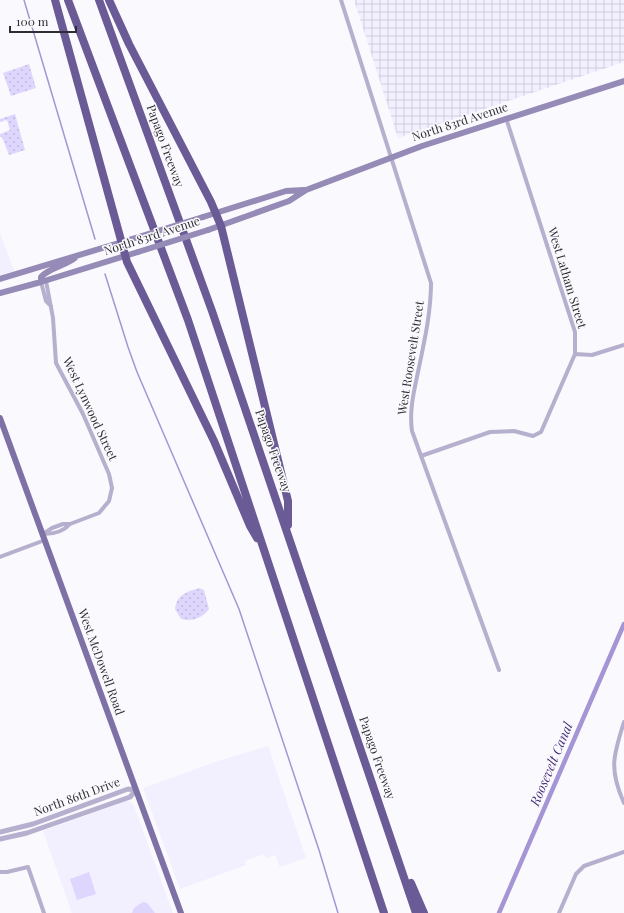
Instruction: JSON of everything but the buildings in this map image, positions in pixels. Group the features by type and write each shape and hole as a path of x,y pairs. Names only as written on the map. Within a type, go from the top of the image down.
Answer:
{"highway":[{"path":"55,0 73,61 125,256 214,441 250,526 263,546"},
{"path":"68,0 188,320 384,913"},
{"name":"Papago Freeway","path":"99,0 212,311 392,838 416,913"},
{"path":"109,0 129,44 221,226 288,501 287,532"},
{"path":"392,838 424,913"}],"main road":[{"name":"North 83rd Avenue","path":"0,292 44,281 221,226 289,202 306,190 391,158 506,118 624,81"},
{"name":"North 83rd Avenue","path":"0,279 216,214 286,191 306,190"},
{"path":"44,281 41,278 45,273 68,264 77,256"},
{"name":"West McDowell Road","path":"0,418 181,913"}],"street":[{"name":"West Roosevelt Street","path":"341,0 430,283 430,307 411,415 412,431 499,670"},
{"name":"West Latham Street","path":"421,456 490,432 514,431 533,436 541,432 575,354 575,332 506,118"},
{"name":"West Lynwood Street","path":"44,281 46,301 51,307 53,318 56,363 60,375 78,404 109,474 112,488 111,496 106,507 99,513 70,524 64,524 52,528 44,537"},
{"path":"575,354 592,355 624,345"},
{"path":"0,557 44,537"},
{"path":"624,722 613,762 614,775 624,803"},
{"name":"North 86th Drive","path":"0,832 18,828 128,789 136,790"},
{"name":"North 86th Drive","path":"0,839 19,835 130,797 136,790"},
{"path":"18,828 19,835"},
{"path":"559,913 576,874 584,866 624,852"},
{"path":"0,872 7,872 28,867 44,913"}],"shaded area":[{"path":"354,0 624,0 624,62 398,138"},
{"path":"29,64 36,88 11,96 3,73"},
{"path":"15,114 25,150 9,155 0,134 10,130 7,120 0,122 0,119"},
{"path":"0,233 14,271 0,275"},
{"path":"199,588 204,590 209,609 204,615 193,620 181,619 175,609 178,600 183,594"},
{"path":"268,746 306,858 280,867 275,855 266,858 264,854 245,861 246,865 180,889 143,788 218,761"},
{"path":"125,801 130,801 134,806 173,913 72,913 43,831"},
{"path":"89,872 96,894 77,900 70,879"},
{"path":"143,902 147,903 155,913 132,913 134,908"}],"waterway":[{"path":"24,0 95,239"},
{"path":"105,274 137,372 239,609 319,850 338,913"},
{"name":"Roosevelt Canal","path":"499,913 624,624"}]}
